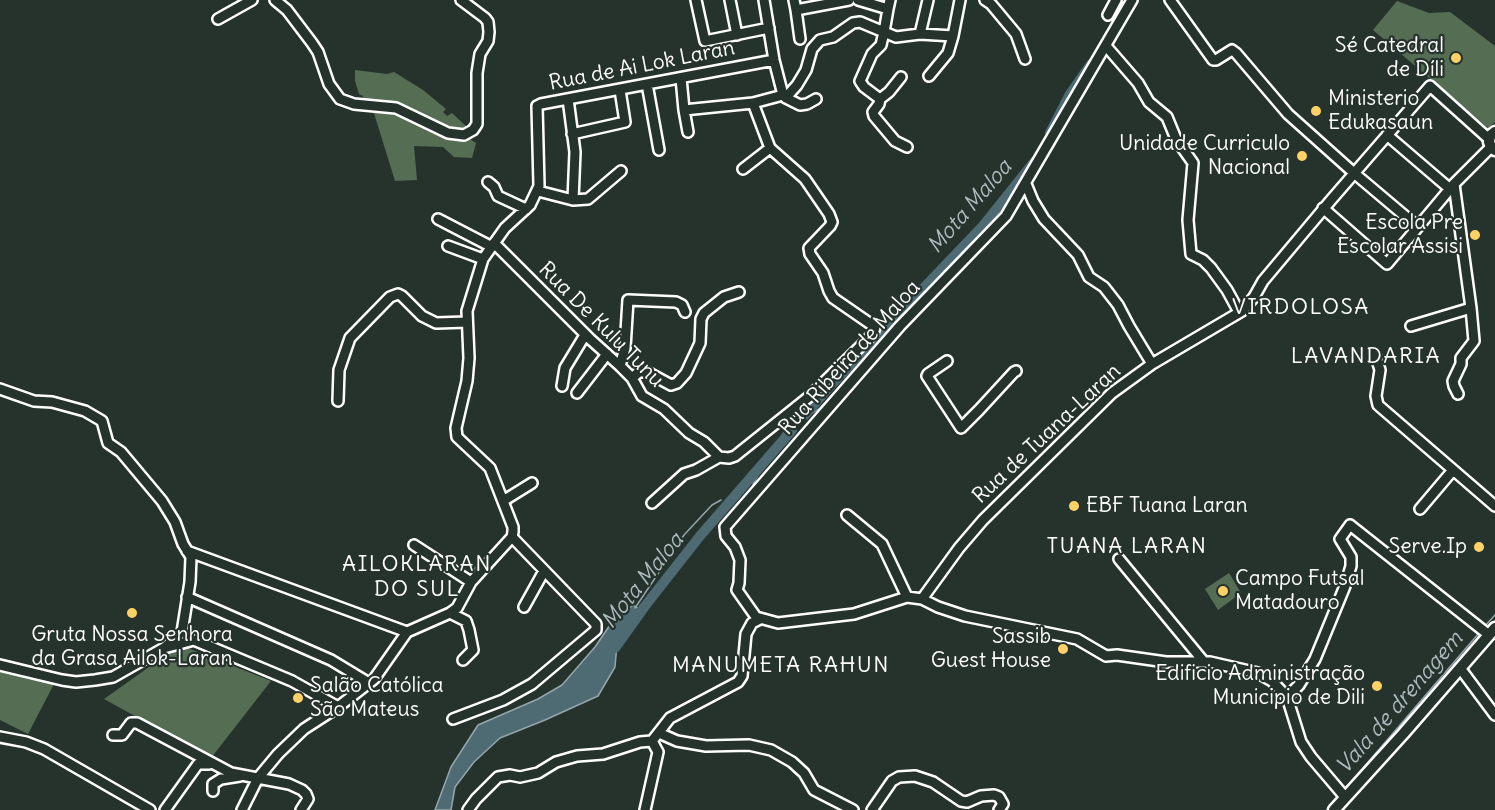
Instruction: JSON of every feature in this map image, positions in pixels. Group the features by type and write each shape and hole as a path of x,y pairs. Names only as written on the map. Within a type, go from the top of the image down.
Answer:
{"main road":[{"path":"1334,810 1492,632"}],"street":[{"path":"218,19 252,0"},
{"path":"275,0 287,10 318,52 329,84 340,99 354,104 396,108 448,132 464,135 473,130 477,124 477,73 480,54 488,41 489,32 485,18 461,0"},
{"path":"696,0 705,42 769,28"},
{"path":"730,0 737,35"},
{"path":"764,0 774,60 783,94 800,105 816,99"},
{"path":"800,39 795,5 849,0"},
{"path":"858,0 889,4 880,45 872,54 860,81 880,99"},
{"path":"920,34 928,0"},
{"path":"929,76 950,50 960,0"},
{"path":"985,0 1016,34 1025,59"},
{"path":"1108,15 1116,0"},
{"name":"Rua Ribeira de Maloa","path":"760,619 756,617 737,591 740,560 726,536 725,527 900,326 1006,216 1132,0"},
{"path":"1170,0 1213,60 1232,50 1236,52 1288,114 1418,227"},
{"path":"684,110 753,104 789,94 806,70 812,49 820,40 832,37 853,23 860,22 896,37 920,34 953,36"},
{"path":"1106,46 1138,84 1149,102 1167,117 1176,139 1193,163 1188,220 1191,254 1203,260 1215,273 1239,312"},
{"name":"Rua de Ai Lok Laran","path":"538,191 540,186 537,106 540,104 774,60"},
{"path":"901,77 880,99 873,112 895,141 907,147"},
{"path":"681,78 688,132"},
{"path":"647,84 659,150"},
{"name":"Rua de Tuana-Laran","path":"922,599 983,519 1112,393 1152,364 1239,312 1254,297 1263,281 1323,208 1430,86 1492,142"},
{"path":"572,134 625,122 620,90"},
{"path":"568,99 574,152 573,200"},
{"path":"652,503 684,474 719,457 735,456 788,416 873,334 874,327 833,298 823,273 810,254 810,248 832,222 829,214 805,178 770,148 753,104"},
{"path":"1387,135 1452,187 1474,341 1461,358 1461,364 1456,373 1454,386 1458,394"},
{"path":"1323,208 1387,264 1492,142"},
{"path":"743,169 770,148"},
{"path":"242,810 258,778 288,744 304,729 369,683 406,632 457,608 471,582 512,537 513,526 490,468 457,437 456,428 467,381 467,311 483,259 505,228 526,209 538,191 573,200 588,198 621,171"},
{"path":"488,182 494,187 498,196 526,209"},
{"path":"1026,184 1044,219 1078,255 1089,277 1104,287 1118,305 1128,327 1152,364"},
{"name":"Rua De Kulu Tunu","path":"438,219 493,245 632,378 642,396 664,409 719,457"},
{"path":"448,246 483,259"},
{"path":"632,378 639,372 647,372 671,385 677,383 686,373 700,343 701,319 704,313 724,297 739,292"},
{"path":"338,401 339,370 350,338 390,297 398,294 402,296 422,316 436,323 467,322"},
{"path":"620,366 625,348 628,300 676,302 682,305 684,312"},
{"path":"1411,326 1471,308"},
{"path":"562,386 565,368 585,334"},
{"path":"577,393 607,354"},
{"path":"1375,354 1380,370 1376,396 1378,405 1495,506"},
{"path":"947,361 927,376 961,428 1016,371"},
{"path":"0,389 34,401 52,402 85,411 102,421 108,443 121,452 162,501 175,522 191,557 190,582 182,632 164,648 113,677 76,682 0,664"},
{"path":"1420,509 1453,470"},
{"path":"503,501 532,483"},
{"path":"847,515 882,544 907,597"},
{"path":"1287,698 1299,685 1315,659 1345,586 1351,566 1351,557 1340,539 1350,525 1473,621 1492,632"},
{"path":"453,719 503,700 532,684 596,630 597,624 512,537"},
{"path":"414,544 471,582"},
{"path":"187,551 406,632"},
{"path":"1119,559 1204,662"},
{"path":"524,607 544,571"},
{"path":"187,597 331,660 369,683"},
{"path":"468,810 498,777 510,775 520,777 538,773 556,762 577,756 603,754 640,742 652,741 662,725 670,718 738,682 742,676 746,633 752,622 760,619 778,623 840,617 907,597 922,599 965,616 1077,639 1106,656 1117,655 1166,662 1204,662 1257,673 1272,681 1287,698 1301,742 1345,797"},
{"path":"450,613 466,621 469,630 473,650 464,660"},
{"path":"164,648 194,640 292,681 338,707"},
{"path":"1460,668 1495,715"},
{"path":"113,735 122,735 131,723 137,723 231,773 289,784 302,790 308,799 302,810"},
{"path":"659,733 677,741 698,745 717,747 749,745 771,750 792,762 804,773 814,790 853,810"},
{"path":"0,737 26,742 44,749 150,810"},
{"path":"645,810 658,752 652,741"},
{"path":"165,810 198,764 214,764"},
{"path":"213,791 213,784 221,779 242,776"},
{"path":"872,810 892,781 899,777 915,776 933,782 960,801 967,802 978,797 994,795 999,797 1003,804 999,810"}],"green space":[{"path":"1397,1 1429,13 1450,12 1495,46 1495,122 1488,128 1373,30"},
{"path":"355,70 387,74 394,72 423,90 446,109 443,112 447,116 452,113 466,126 470,139 476,143 472,158 454,157 443,147 414,146 417,180 395,181 373,110 359,94 355,81"},
{"name":"Campo Futsal Matadouro","path":"1229,573 1241,593 1218,610 1205,589"},
{"path":"180,645 271,681 211,758 104,699"},
{"path":"0,669 54,684 28,734 0,720"}],"water":[{"path":"633,605 639,609 617,644 615,667 598,696 500,738 474,762 455,787 451,810 435,810 451,767 478,725 538,699 562,685 595,647 610,625"}],"waterway":[{"name":"Mota Maloa","path":"1050,133 1070,94 1091,64"},
{"name":"Mota Maloa","path":"805,415 982,227 1034,162"},
{"name":"Mota Maloa","path":"913,306 1011,198"},
{"path":"780,439 784,432 820,408 878,345"},
{"name":"Mota Maloa","path":"615,648 700,536 792,430"},
{"path":"753,484 757,477"},
{"path":"635,608 684,535 712,505 721,500"},
{"name":"Vala de drenagem","path":"1484,627 1495,615"},
{"name":"Vala de drenagem","path":"1345,789 1479,633"},
{"name":"Vala de drenagem","path":"1327,810 1338,797"}],"place":[{"name":"Sé Catedral de Díli","path":"1456,58"},
{"name":"Ministerio Edukasaun","path":"1316,111"},
{"name":"Unidade Curriculo Nacional","path":"1302,156"},
{"name":"Escola Pre Escolar Assisi","path":"1475,235"},
{"name":"EBF Tuana Laran","path":"1074,506"},
{"name":"Serve.Ip","path":"1479,547"},
{"name":"Campo Futsal Matadouro","path":"1223,591"},
{"name":"Gruta Nossa Senhora da Grasa Ailok-Laran","path":"132,613"},
{"name":"Sassib Guest House","path":"1063,649"},
{"name":"Edificio Administração Municipio de Dili","path":"1377,686"},
{"name":"Salão Católica São Mateus","path":"298,698"}],"district":[{"name":"VIRDOLOSA","path":"1301,308"},
{"name":"LAVANDARIA","path":"1366,357"},
{"name":"TUANA LARAN","path":"1127,547"},
{"name":"AILOKLARAN DO SUL","path":"417,578"},
{"name":"MANUMETA RAHUN","path":"781,666"}]}
